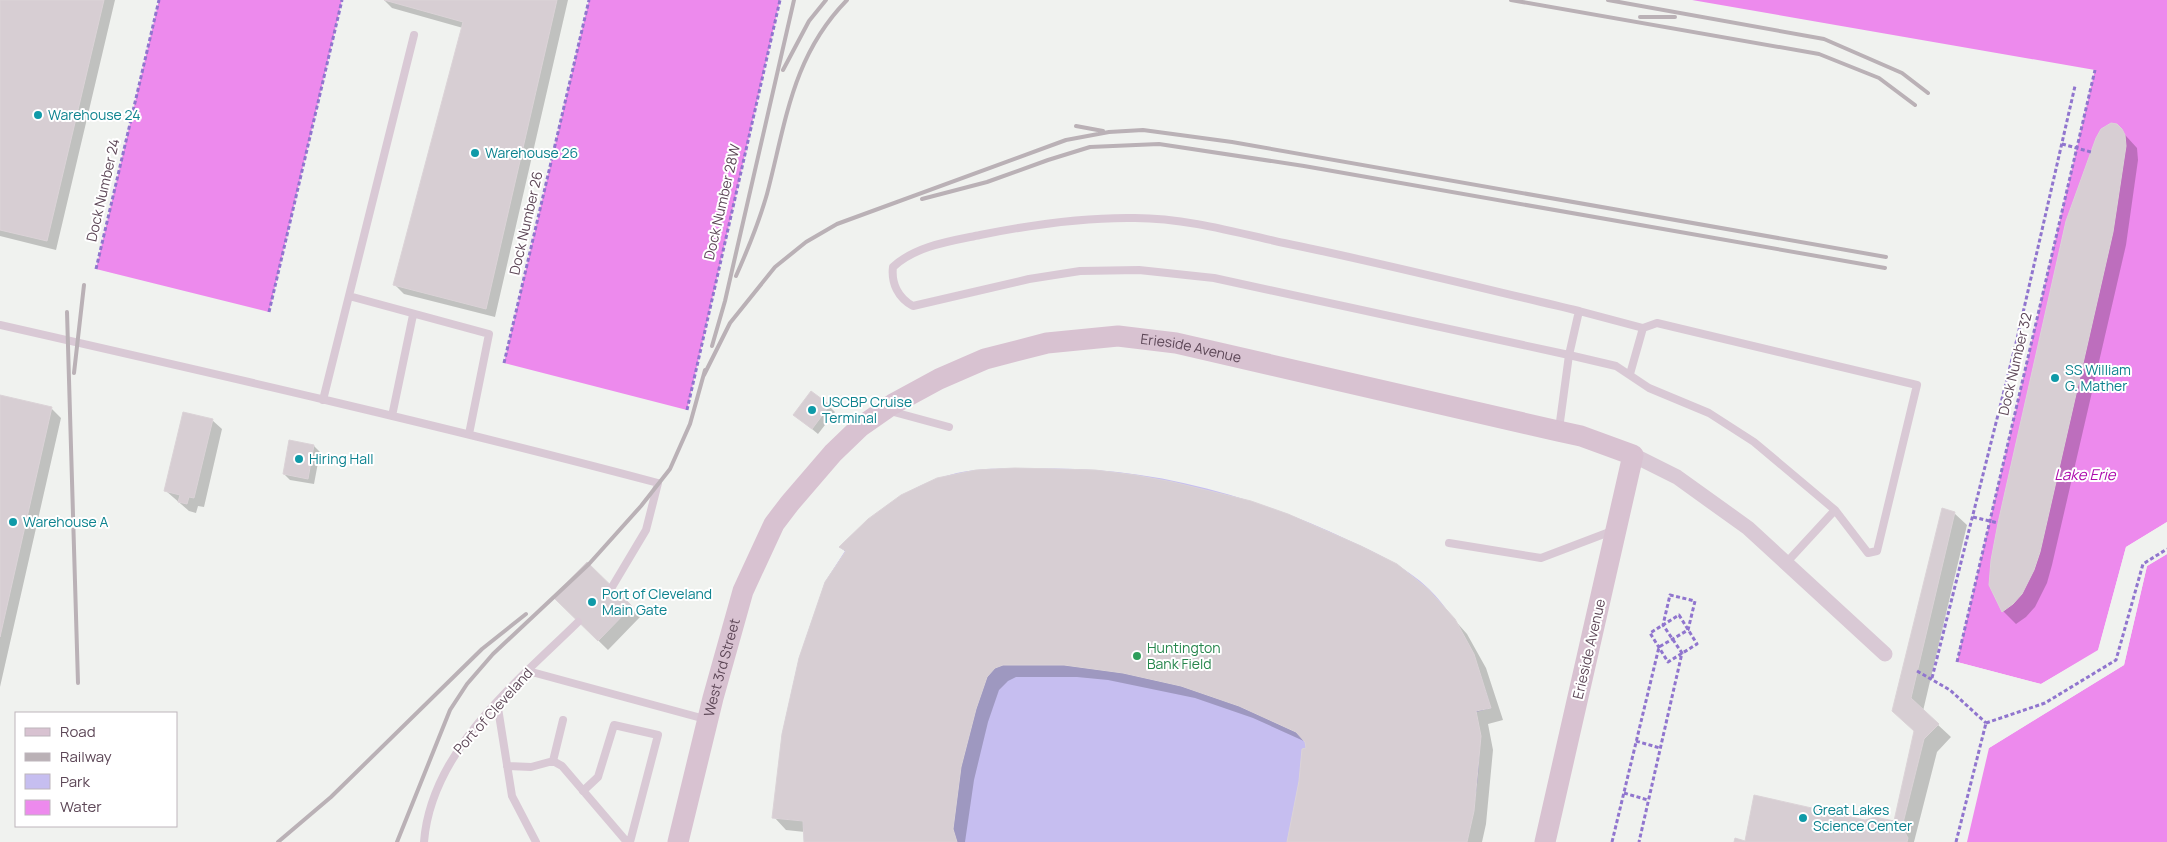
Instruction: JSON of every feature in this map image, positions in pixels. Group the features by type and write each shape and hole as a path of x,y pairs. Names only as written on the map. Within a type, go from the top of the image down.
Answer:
{"street":[{"name":"Erieside Avenue","path":"790,502 833,453 860,427 884,410 939,379 985,360 1047,343 1118,336 1176,343 1581,436 1633,455 1677,477 1748,528 1886,654"},
{"name":"Erieside Avenue","path":"1545,842 1633,455"},
{"name":"West 3rd Street","path":"678,842 707,719 743,591 774,524 790,502"}],"lane":[{"path":"323,400 414,35"},
{"path":"1135,218 1182,222 1211,227 1344,255 1579,311 1643,328 1657,323 1917,385 1877,552 1868,553 1835,510 1754,442 1709,413 1649,388 1616,366 1204,277 1139,270 1080,271 1029,279 913,306 904,301 891,279 893,267 902,258 940,243 1015,228 1135,218"},
{"path":"349,296 413,315 489,334 469,434"},
{"path":"1558,431 1579,311"},
{"path":"392,416 413,315"},
{"path":"0,325 469,434 658,483 646,530 612,587"},
{"path":"1630,374 1643,328"},
{"path":"884,410 949,427"},
{"path":"1787,562 1835,510"},
{"path":"1449,543 1541,558 1616,529"},
{"name":"Port of Cleveland","path":"424,842 429,809 451,757 497,702 578,622"},
{"path":"528,671 707,719"},
{"path":"497,702 512,796 536,842"},
{"path":"553,761 563,720"},
{"path":"583,791 598,777 614,725 658,736 628,842"},
{"path":"507,766 531,767 553,761 562,766 628,842"}],"path":[{"name":"Dock Number 24","path":"96,268 159,0"},
{"path":"269,312 342,0"},
{"name":"Dock Number 26","path":"504,363 589,0"},
{"name":"Dock Number 28W","path":"686,410 780,0"},
{"name":"Dock Number 32","path":"1957,662 2095,70"},
{"path":"1932,678 2017,339 2075,86"},
{"path":"2062,144 2091,152"},
{"path":"1973,517 1998,523"},
{"path":"1986,723 2045,703 2116,660 2143,564 2167,549"},
{"path":"1612,842 1659,647 1673,639 1688,630 1695,601 1670,595 1663,624 1673,639 1682,653 1638,842"},
{"path":"1679,615 1688,630 1697,644 1668,662 1650,633 1679,615"},
{"path":"1917,672 1932,678 1950,690 1986,723"},
{"path":"1956,842 1986,723"},
{"path":"1636,741 1660,748"},
{"path":"1624,793 1648,800"}],"green space":[{"name":"Huntington Bank Field","path":"982,469 1085,469 1128,473 1160,478 1225,493 1288,514 1359,545 1401,567 1420,581 1441,602 1460,629 1474,659 1491,708 1476,712 1479,744 1478,777 1467,842 804,842 803,821 773,818 782,734 799,658 825,582 845,551 839,547 885,507 919,487 957,473"}],"water":[{"path":"159,0 342,0 269,312 96,269"},
{"path":"589,0 780,0 687,410 504,363"},
{"name":"Lake Erie","path":"1692,0 2167,0 2167,522 2126,547 2098,650 2041,684 1957,662 2095,70"},
{"path":"2167,554 2167,842 1967,842 1989,748 2124,665 2147,566"}],"pier":[{"path":"2167,522 2167,525 2128,549 2100,652 2041,686 1956,665 1957,662 2041,684 2098,651 2126,547"},
{"path":"2167,551 2167,554 2147,566 2124,665 1989,748 1987,747 2122,664 2145,565"}],"building":[{"name":"Warehouse 24","path":"0,0 104,0 47,241 0,230"},
{"name":"Warehouse 26","path":"384,0 557,0 486,309 393,285 463,22"},
{"name":"SS William G. Mather","path":"2111,123 2117,124 2122,129 2125,135 2126,146 2113,232 2040,552 2034,570 2022,594 2002,612 1989,585 1991,560 1998,523 2066,221 2096,138 2101,129"},
{"name":"USCBP Cruise Terminal","path":"811,391 830,405 812,429 793,415"},
{"name":"Warehouse A","path":"0,395 52,407 0,637"},
{"path":"183,412 213,419 194,498 189,497 187,504 178,502 180,495 164,491"},
{"name":"Hiring Hall","path":"289,440 314,445 308,479 283,474"},
{"name":"Huntington Bank Field","path":"1015,468 1095,470 1135,475 1251,501 1288,514 1361,546 1397,564 1428,589 1455,619 1474,654 1491,708 1476,711 1481,736 1474,811 1467,842 1287,842 1299,781 1302,749 1306,748 1305,742 1296,732 1239,706 1181,686 1123,673 1064,665 1003,665 995,668 987,677 976,709 961,767 953,829 957,842 804,842 803,821 772,818 782,734 799,658 825,582 846,551 839,547 868,519 901,495 937,478 976,470"},
{"path":"1942,508 1955,512 1911,698 1939,724 1924,739 1902,827 1894,821 1914,731 1892,711"},
{"name":"Port of Cleveland Main Gate","path":"587,562 632,606 598,641 553,597"},
{"name":"Great Lakes Science Center","path":"1754,795 1865,820 1875,817 1894,821 1902,827 1908,838 1907,842 1734,842 1735,838 1745,841"}],"railway":[{"path":"712,346 725,301 794,0"},
{"path":"783,70 809,21 826,0"},
{"path":"736,276 764,204 786,116 803,67 814,44 829,21 847,0"},
{"path":"1511,0 1819,54 1879,78 1915,105"},
{"path":"1608,0 1824,39 1902,73 1928,93"},
{"path":"1640,17 1675,17"},
{"path":"1076,126 1103,131"},
{"path":"704,375 730,323 775,267 806,242 837,224 1066,140 1109,132 1143,130 1232,142 1886,257"},
{"path":"922,199 987,182 1090,147 1159,144 1304,166 1885,268"},
{"path":"74,373 84,285"},
{"path":"67,312 78,683"},
{"path":"397,842 450,710 467,684 493,654 589,564 641,506 670,469 690,424 705,370"},
{"path":"278,842 331,797 482,649 526,614"}],"place":[{"name":"Warehouse 24","path":"38,115"},
{"name":"Warehouse 26","path":"475,153"},
{"name":"SS William G. Mather","path":"2055,378"},
{"name":"USCBP Cruise Terminal","path":"812,410"},
{"name":"Hiring Hall","path":"299,459"},
{"name":"Warehouse A","path":"13,522"},
{"name":"Port of Cleveland Main Gate","path":"592,602"},
{"name":"Huntington Bank Field","path":"1137,656"},
{"name":"Great Lakes Science Center","path":"1803,818"}]}
